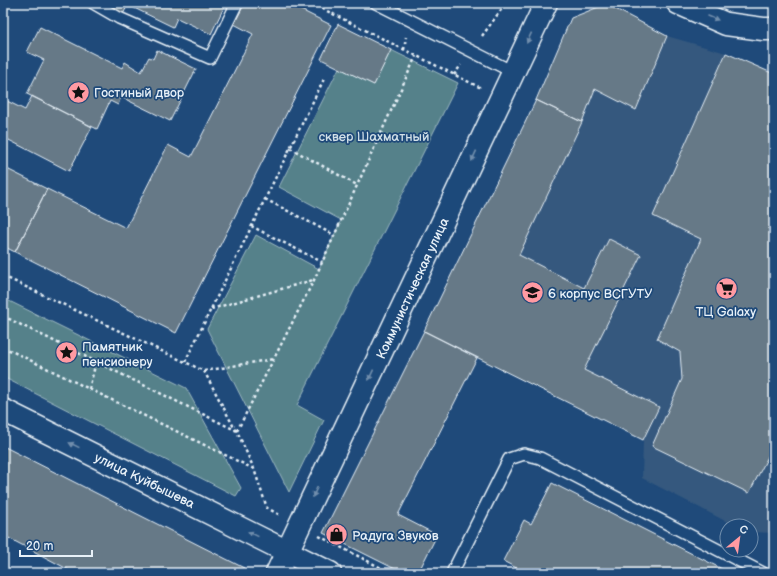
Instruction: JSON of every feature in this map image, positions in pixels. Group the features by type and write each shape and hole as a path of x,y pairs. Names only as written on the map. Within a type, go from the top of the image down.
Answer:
{"street":[{"name":"Коммунистическая улица","path":"277,573 546,3"},
{"path":"678,3 726,24 763,29 774,28"},
{"name":"улица Куйбышева","path":"3,410 330,573"}],"lane":[{"path":"93,3 119,18 210,58 237,3"},
{"path":"376,3 513,72"},
{"path":"452,573 509,459 524,454 540,458 763,573"}],"path":[{"path":"311,3 479,87"},
{"path":"236,431 314,280 416,56"},
{"path":"185,362 325,77"},
{"path":"290,148 357,185"},
{"path":"265,199 334,235"},
{"path":"251,226 322,262"},
{"path":"3,276 204,371 273,359"},
{"path":"211,309 314,280"},
{"path":"3,316 236,431"},
{"path":"3,347 254,469"},
{"path":"89,389 96,362"},
{"path":"204,371 236,431 254,469 267,508 391,573"}],"shaded area":[{"path":"606,4 667,36 726,53 774,80 774,533 759,532 759,518 720,518 642,478 643,440 424,331 536,100 571,18"}],"green space":[{"name":"сквер Шахматный","path":"391,50 458,83 297,405 324,420 289,492 207,329 256,235 319,269 341,220 279,187 339,68 374,85"},
{"path":"3,298 186,388 241,488 236,496 3,377"}],"building":[{"path":"103,3 226,3 211,34 177,18 173,27 128,5 123,14"},
{"path":"245,3 287,3 331,25 176,333 15,252 47,189 126,228 168,145 191,157 253,34 234,24"},
{"path":"606,4 667,36 636,110 595,89 582,122 536,100 571,18"},
{"path":"338,24 391,50 374,85 321,59"},
{"path":"40,27 122,68 125,62 141,72 149,57 153,59 157,50 196,69 170,121 121,97 118,105 110,101 97,129 27,94 44,60 27,52"},
{"name":"ТЦ Galaxy","path":"726,53 774,74 774,445 749,493 652,446 682,379 680,352 657,339 701,239 653,216"},
{"path":"32,96 92,127 69,171 3,137 3,99 25,110"},
{"name":"6 корпус ВСГУТУ","path":"536,100 582,122 519,255 584,288 609,239 641,255 584,370 659,407 643,440 424,331"},
{"path":"3,167 47,189 15,252 3,246"},
{"path":"424,331 477,358 398,515 437,535 418,573 403,573 323,533"},
{"path":"3,446 244,568 242,573 75,573 3,535"},
{"path":"552,483 730,573 526,573 503,561 524,520 531,524"}],"place":[{"name":"Гостиный двор","path":"78,92"},
{"name":"ТЦ Galaxy","path":"726,289"},
{"name":"6 корпус ВСГУТУ","path":"532,293"},
{"name":"Памятник пенсионеру","path":"67,353"},
{"name":"Радуга Звуков","path":"336,535"}]}
